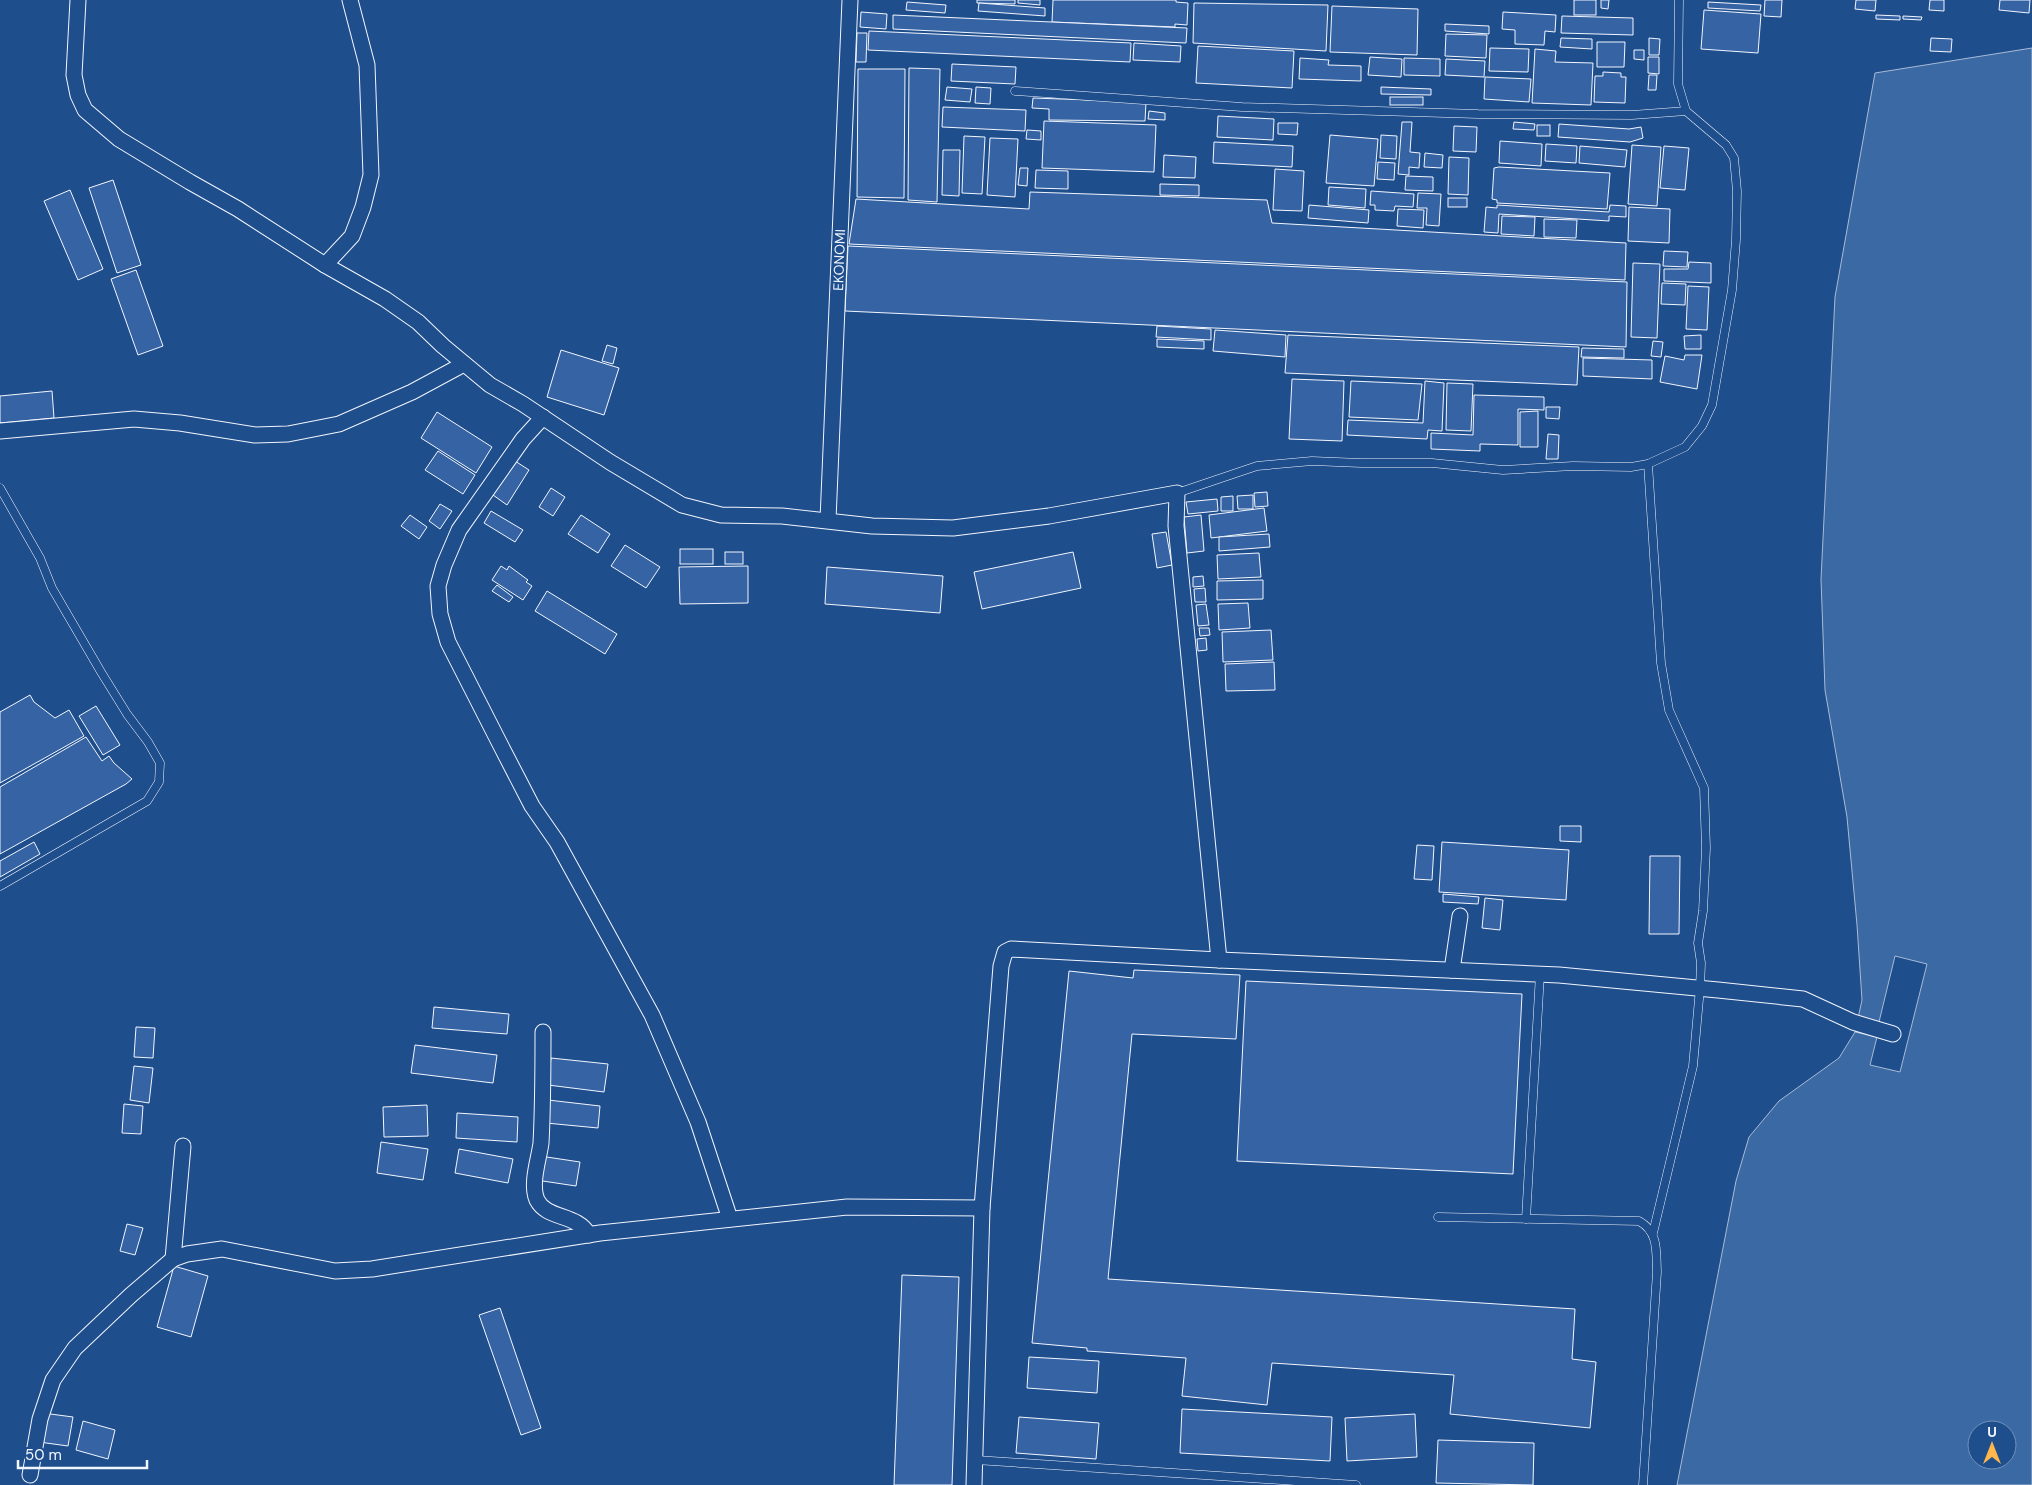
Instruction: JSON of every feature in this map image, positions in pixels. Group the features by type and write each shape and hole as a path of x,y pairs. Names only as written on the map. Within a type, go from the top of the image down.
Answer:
{"street":[{"path":"78,0 74,75 78,95 85,110 119,139 238,209 325,265 392,304 418,322 464,364 490,384 610,462 682,505 721,515 782,516 872,526 953,528 1050,516 1178,493 1176,526 1219,960"},
{"path":"325,265 352,236 363,207 371,175 367,65 350,0"},
{"name":"EKONOMI","path":"828,520 850,0"},
{"path":"0,431 134,418 255,435 288,434 340,424 412,392 464,364"},
{"path":"542,417 518,445 459,530 444,565 438,586 440,614 448,642 523,789 532,806 557,842 652,1015 698,1122 730,1219"},
{"path":"1452,970 1460,916"},
{"path":"974,1485 982,1208 1001,966 1005,952 1011,949 1540,974 1700,988 1803,999 1853,1022 1893,1034"},
{"path":"542,1032 540,1144 535,1184 537,1199 544,1209 578,1222 589,1235"},
{"path":"173,1260 183,1146"},
{"path":"30,1475 40,1419 53,1380 75,1348 131,1295 173,1260 187,1254 222,1250 336,1271 372,1269 589,1235 847,1207 982,1208"}],"lane":[{"path":"1178,493 1257,466 1312,460 1361,463 1432,463 1503,470 1573,466 1631,466 1648,464 1685,447 1702,426 1712,405 1732,290 1737,191 1734,158 1726,145 1686,112 1678,84 1679,0"},
{"path":"1015,92 1261,108 1488,114 1632,115 1686,112"},
{"path":"1648,464 1661,663 1665,690 1669,710 1704,788 1706,848 1698,943 1701,963 1700,988 1693,1066 1653,1234"},
{"path":"0,488 40,558 52,588 101,672 160,763 159,782 147,801 0,886"},
{"path":"1526,1219 1540,974"},
{"path":"1438,1217 1639,1221 1648,1226 1653,1234 1656,1245 1657,1272 1643,1485"},
{"path":"976,1460 1356,1485"},
{"path":"1224,1476 1224,1485"}],"water":[{"path":"2032,48 2032,1485 1677,1485 1736,1181 1749,1137 1779,1101 1839,1058 1855,1032 1862,1000 1847,817 1825,690 1821,579 1835,297 1875,73"}],"pier":[{"path":"1895,956 1927,964 1900,1072 1870,1065 1877,1037 1855,1032 1859,1018 1879,1022"}],"building":[{"path":"977,0 1015,0 1015,4 977,3"},
{"path":"1018,0 1040,0 1040,5 1018,3"},
{"path":"1053,0 1176,0 1176,2 1188,3 1187,25 1175,24 1175,27 1052,22"},
{"path":"1574,0 1596,0 1596,15 1574,15"},
{"path":"1601,0 1609,0 1608,9 1601,8"},
{"path":"1765,0 1782,0 1781,17 1764,16"},
{"path":"1856,0 1876,0 1875,11 1855,9"},
{"path":"1930,0 1944,0 1944,11 1929,10"},
{"path":"2000,0 2030,0 2029,13 1999,10"},
{"path":"907,2 946,5 945,13 906,10"},
{"path":"1708,2 1761,5 1760,11 1708,8"},
{"path":"979,3 1045,8 1045,16 978,11"},
{"path":"1194,3 1328,5 1326,51 1193,43"},
{"path":"1332,6 1418,9 1417,55 1330,52"},
{"path":"1704,10 1761,14 1758,53 1701,49"},
{"path":"861,12 887,14 886,29 860,27"},
{"path":"1503,12 1556,15 1555,32 1545,31 1544,45 1515,44 1515,30 1502,29"},
{"path":"893,15 1187,28 1186,43 893,29"},
{"path":"1876,15 1900,16 1900,20 1876,19"},
{"path":"1562,16 1633,18 1633,35 1561,33"},
{"path":"1903,16 1922,17 1921,20 1903,19"},
{"path":"1445,24 1489,26 1489,34 1445,31"},
{"path":"869,31 1131,43 1130,62 868,50"},
{"path":"857,33 867,33 866,62 856,62"},
{"path":"1446,34 1487,35 1486,58 1445,56"},
{"path":"1561,38 1592,39 1592,49 1560,47"},
{"path":"1649,38 1660,39 1659,55 1649,55"},
{"path":"1931,38 1952,39 1951,52 1930,51"},
{"path":"1597,42 1625,42 1624,67 1597,67"},
{"path":"1134,43 1181,46 1180,62 1133,60"},
{"path":"1198,46 1294,51 1292,88 1196,83"},
{"path":"1490,48 1529,49 1528,72 1489,71"},
{"path":"1535,49 1556,51 1555,62 1593,63 1591,105 1532,103"},
{"path":"1634,50 1644,50 1644,60 1634,59"},
{"path":"1370,57 1402,59 1401,77 1368,75"},
{"path":"1648,57 1659,57 1659,74 1648,73"},
{"path":"1300,58 1329,60 1328,65 1361,66 1361,81 1299,79"},
{"path":"1404,58 1440,59 1440,76 1404,75"},
{"path":"1446,59 1485,61 1484,77 1445,75"},
{"path":"952,64 1016,67 1015,84 951,81"},
{"path":"909,68 940,69 937,202 908,200"},
{"path":"858,69 905,69 904,198 857,197"},
{"path":"1603,72 1621,73 1621,77 1626,77 1625,103 1594,102 1595,76 1603,76"},
{"path":"1649,75 1657,75 1656,90 1648,90"},
{"path":"1485,77 1531,79 1529,102 1484,99"},
{"path":"947,87 972,89 970,102 945,100"},
{"path":"976,87 991,88 990,104 975,103"},
{"path":"1381,87 1431,89 1431,95 1381,94"},
{"path":"1390,97 1423,97 1423,105 1390,105"},
{"path":"1033,98 1146,102 1145,121 1049,120 1049,109 1032,108"},
{"path":"943,107 1026,110 1025,131 942,127"},
{"path":"1149,111 1165,113 1165,120 1148,119"},
{"path":"1218,116 1274,119 1273,140 1217,137"},
{"path":"1044,121 1156,125 1154,172 1042,168"},
{"path":"1402,122 1412,122 1410,152 1420,153 1419,168 1409,167 1409,175 1398,174"},
{"path":"1514,122 1535,124 1534,130 1513,129"},
{"path":"1278,123 1298,123 1297,135 1278,134"},
{"path":"1559,124 1629,129 1641,127 1643,138 1630,142 1558,137"},
{"path":"1537,125 1550,125 1550,136 1537,136"},
{"path":"1454,126 1477,127 1476,152 1453,151"},
{"path":"1027,130 1041,131 1041,140 1026,139"},
{"path":"1330,135 1378,139 1374,186 1326,183"},
{"path":"1381,135 1397,136 1396,159 1380,158"},
{"path":"964,136 985,137 982,194 962,193"},
{"path":"990,138 1018,139 1015,197 987,195"},
{"path":"1500,141 1542,144 1541,166 1499,163"},
{"path":"1214,142 1293,146 1292,167 1213,163"},
{"path":"1546,144 1577,146 1576,163 1545,161"},
{"path":"1632,145 1661,147 1657,206 1628,204"},
{"path":"1580,146 1627,150 1625,167 1579,163"},
{"path":"1664,146 1689,148 1685,190 1660,188"},
{"path":"943,150 960,150 959,196 942,195"},
{"path":"1425,153 1443,155 1442,168 1424,167"},
{"path":"1164,155 1196,157 1195,178 1163,177"},
{"path":"1449,157 1469,158 1468,195 1448,194"},
{"path":"1378,162 1395,163 1394,180 1377,179"},
{"path":"1020,168 1028,168 1027,186 1018,185"},
{"path":"1494,168 1610,173 1607,209 1497,203 1497,200 1492,199"},
{"path":"1275,169 1304,171 1302,211 1273,210"},
{"path":"1036,170 1068,171 1068,189 1035,188"},
{"path":"1406,176 1433,177 1433,191 1405,190"},
{"path":"113,180 141,265 117,273 89,188"},
{"path":"1160,184 1199,185 1199,196 1160,195"},
{"path":"1329,187 1366,189 1365,208 1328,205"},
{"path":"70,190 103,269 78,280 44,201"},
{"path":"1371,191 1414,194 1413,207 1395,206 1394,211 1375,210 1375,205 1370,205"},
{"path":"1030,192 1267,200 1272,223 1626,243 1625,280 849,244 856,199 1029,209"},
{"path":"1418,193 1441,194 1439,226 1426,225 1427,208 1417,208"},
{"path":"1448,198 1467,198 1467,207 1448,207"},
{"path":"1309,205 1369,210 1368,223 1308,218"},
{"path":"1497,205 1609,212 1610,205 1626,206 1626,217 1609,216 1609,221 1499,214 1498,233 1484,232 1486,207 1497,208"},
{"path":"1629,207 1670,209 1669,243 1628,241"},
{"path":"1398,209 1424,210 1423,228 1397,226"},
{"path":"1502,216 1535,217 1534,236 1501,234"},
{"path":"1544,219 1577,220 1576,238 1544,237"},
{"path":"848,246 1627,282 1626,347 845,311"},
{"path":"1664,251 1688,252 1687,267 1663,266"},
{"path":"1689,262 1711,263 1711,283 1664,281 1664,269 1688,269"},
{"path":"1633,263 1660,264 1657,338 1631,337"},
{"path":"136,270 163,346 138,355 111,279"},
{"path":"1662,283 1686,284 1685,305 1661,304"},
{"path":"1688,286 1709,287 1707,330 1686,329"},
{"path":"1157,326 1211,329 1211,340 1156,337"},
{"path":"1215,330 1286,335 1285,357 1213,351"},
{"path":"1288,335 1579,347 1577,385 1285,373"},
{"path":"1701,335 1701,349 1685,349 1684,336"},
{"path":"1157,339 1204,341 1204,349 1157,347"},
{"path":"1653,341 1663,342 1661,357 1651,356"},
{"path":"607,345 617,348 613,364 602,361"},
{"path":"1582,348 1624,349 1624,358 1581,357"},
{"path":"561,350 619,368 604,415 547,397"},
{"path":"1685,355 1702,355 1697,389 1660,382 1665,356 1684,360"},
{"path":"1583,358 1652,360 1652,379 1583,376"},
{"path":"1292,379 1344,381 1342,441 1289,439"},
{"path":"1351,381 1422,384 1418,420 1349,417"},
{"path":"1425,381 1444,383 1442,431 1428,430 1427,439 1347,435 1348,420 1423,423"},
{"path":"1447,383 1473,384 1471,431 1446,430"},
{"path":"52,391 54,418 0,423 0,396"},
{"path":"1474,395 1544,397 1544,410 1518,409 1518,445 1480,444 1480,451 1431,449 1431,433 1473,435"},
{"path":"1546,407 1560,407 1559,419 1546,418"},
{"path":"1538,411 1538,447 1520,447 1520,412"},
{"path":"437,412 492,447 476,473 421,438"},
{"path":"1548,434 1559,435 1558,459 1546,459"},
{"path":"438,451 475,475 463,494 425,470"},
{"path":"515,461 529,470 507,505 493,495"},
{"path":"551,488 565,497 553,516 539,507"},
{"path":"1267,492 1268,506 1255,507 1254,493"},
{"path":"1253,495 1253,509 1238,509 1237,496"},
{"path":"1233,496 1233,511 1221,511 1221,497"},
{"path":"1217,499 1218,511 1188,514 1186,502"},
{"path":"440,504 452,511 440,529 429,521"},
{"path":"1264,508 1267,531 1211,538 1209,515"},
{"path":"491,511 523,530 515,542 484,523"},
{"path":"410,515 427,527 419,539 401,526"},
{"path":"581,515 610,534 598,553 568,534"},
{"path":"1201,515 1204,551 1187,553 1184,517"},
{"path":"1166,532 1172,565 1157,568 1152,534"},
{"path":"1269,534 1270,547 1219,551 1219,537"},
{"path":"625,545 660,567 646,588 611,566"},
{"path":"680,549 713,549 713,564 680,564"},
{"path":"725,552 743,552 743,564 725,564"},
{"path":"1073,552 1081,588 982,609 974,572"},
{"path":"1259,553 1261,577 1218,579 1217,555"},
{"path":"501,566 507,570 509,566 528,580 526,582 532,586 523,600 492,580"},
{"path":"748,566 748,603 680,604 679,567"},
{"path":"827,567 943,576 940,613 825,604"},
{"path":"1203,576 1204,586 1193,587 1193,577"},
{"path":"1263,580 1263,599 1217,600 1217,581"},
{"path":"497,585 513,597 509,602 492,591"},
{"path":"1205,588 1206,602 1195,602 1194,589"},
{"path":"547,591 617,634 605,654 535,611"},
{"path":"1248,603 1250,628 1219,630 1218,604"},
{"path":"1206,604 1209,625 1198,626 1196,605"},
{"path":"1199,628 1209,628 1210,635 1200,636"},
{"path":"1271,630 1273,660 1223,662 1222,632"},
{"path":"1206,638 1207,650 1198,651 1197,639"},
{"path":"1274,662 1275,690 1226,691 1225,664"},
{"path":"30,695 34,702 55,718 69,710 84,736 0,783 0,712"},
{"path":"96,706 120,745 103,755 79,716"},
{"path":"86,737 102,761 109,756 132,779 0,854 0,787"},
{"path":"1560,826 1581,826 1581,842 1560,841"},
{"path":"34,842 40,854 0,877 0,861"},
{"path":"1442,842 1569,850 1566,900 1439,892"},
{"path":"1417,845 1434,846 1432,880 1414,879"},
{"path":"1650,856 1680,856 1679,934 1649,934"},
{"path":"1443,894 1479,897 1478,904 1443,902"},
{"path":"1485,898 1503,900 1500,930 1482,928"},
{"path":"1134,970 1240,975 1236,1039 1132,1034 1108,1279 1575,1309 1572,1359 1596,1362 1590,1428 1450,1414 1454,1375 1272,1363 1267,1405 1182,1396 1186,1358 1087,1351 1087,1348 1032,1343 1069,971 1133,978"},
{"path":"1246,981 1522,994 1513,1174 1237,1161"},
{"path":"434,1007 509,1014 507,1034 432,1028"},
{"path":"136,1027 155,1028 153,1058 134,1057"},
{"path":"415,1045 497,1055 493,1083 411,1073"},
{"path":"551,1058 608,1064 604,1092 548,1085"},
{"path":"134,1066 153,1068 149,1103 130,1100"},
{"path":"548,1100 600,1106 598,1128 546,1123"},
{"path":"124,1104 143,1106 141,1134 122,1133"},
{"path":"427,1105 428,1136 384,1137 383,1107"},
{"path":"457,1113 518,1117 517,1142 456,1138"},
{"path":"381,1142 428,1149 423,1180 377,1173"},
{"path":"459,1149 513,1159 508,1183 455,1173"},
{"path":"540,1156 580,1162 576,1186 536,1180"},
{"path":"127,1224 143,1228 135,1255 120,1251"},
{"path":"174,1266 208,1276 191,1337 157,1327"},
{"path":"902,1275 959,1277 952,1485 894,1485"},
{"path":"500,1308 541,1428 521,1435 479,1315"},
{"path":"1029,1357 1099,1361 1097,1393 1027,1388"},
{"path":"1182,1409 1332,1417 1330,1461 1180,1453"},
{"path":"43,1413 73,1417 68,1446 39,1442"},
{"path":"1415,1414 1417,1457 1347,1461 1345,1418"},
{"path":"1019,1417 1099,1423 1096,1459 1016,1453"},
{"path":"83,1421 115,1430 108,1459 76,1450"},
{"path":"1438,1440 1534,1443 1533,1485 1436,1483"}]}
